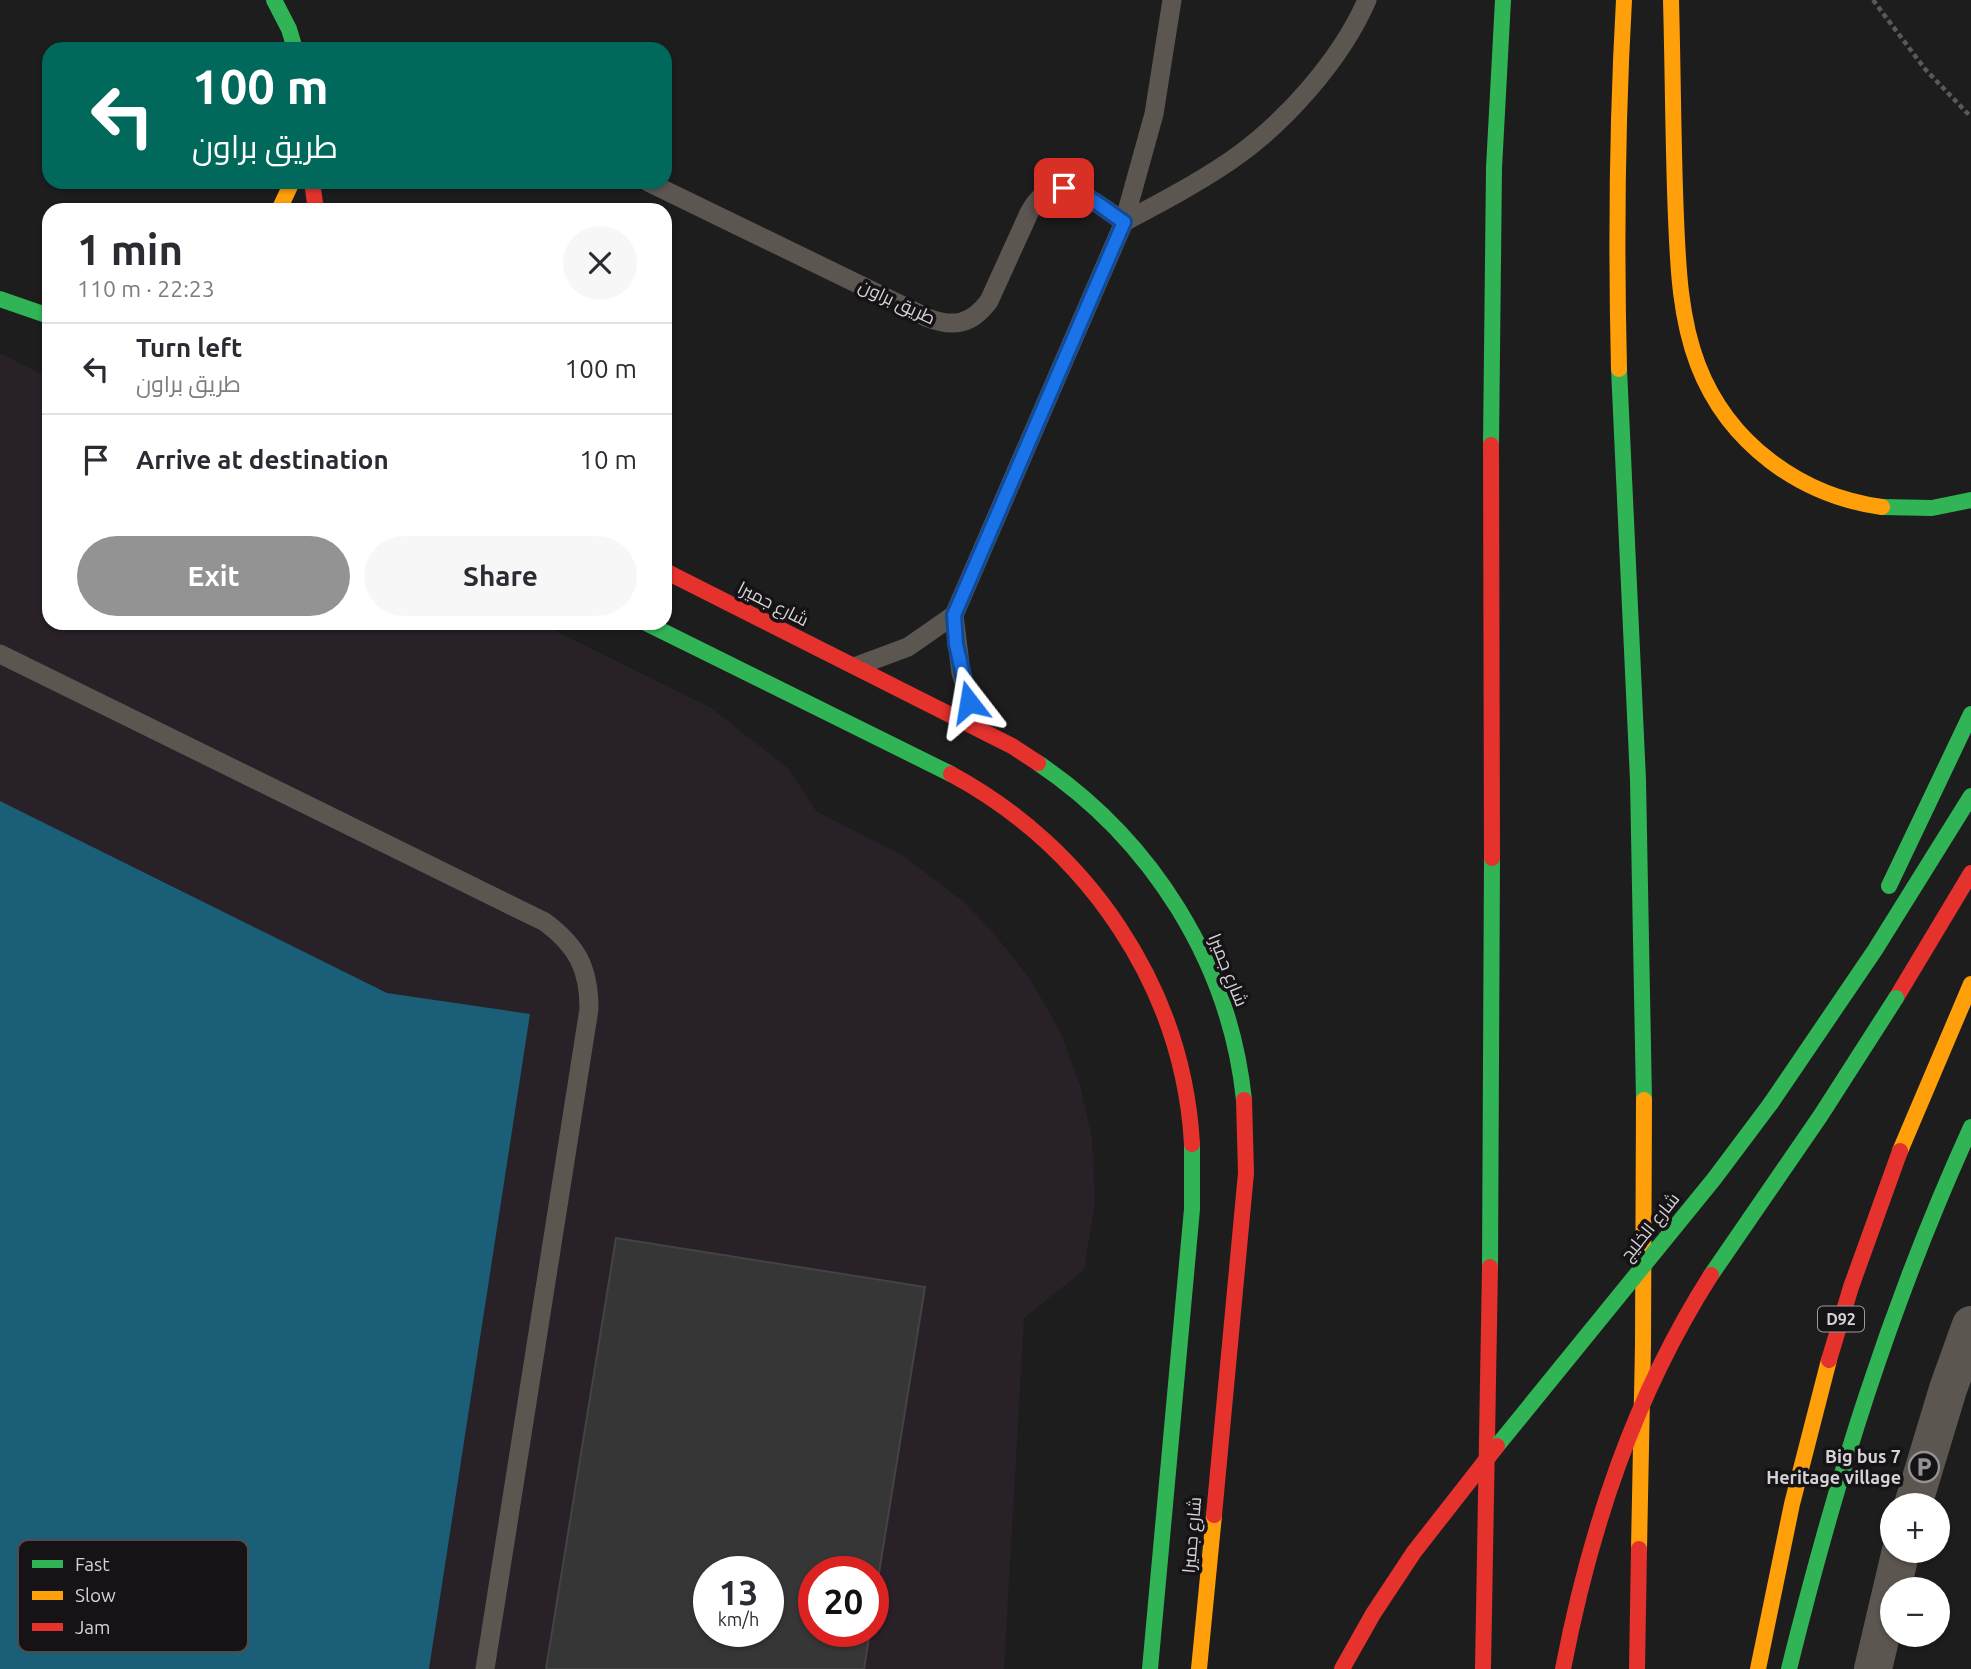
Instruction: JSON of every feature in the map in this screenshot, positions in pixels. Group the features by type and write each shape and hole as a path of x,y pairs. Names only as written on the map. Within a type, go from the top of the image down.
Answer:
{"main road":[{"path":"274,0 295,42"},
{"path":"1483,1669 1492,946 1490,244 1496,88 1503,0"},
{"path":"1624,0 1617,124 1616,243 1619,362 1635,671 1644,1053 1643,1376 1637,1669"},
{"path":"1671,0 1679,268 1688,334 1711,394 1750,444 1802,483 1863,505 1895,509 1927,508 1971,500"},
{"path":"299,42 303,24"},
{"path":"0,299 42,315"},
{"name":"شارع جميرا","path":"672,575 1013,746 1052,771 1089,800 1122,832 1152,868 1178,906 1200,947 1218,990 1232,1035 1241,1080 1246,1173 1199,1669"},
{"name":"شارع جميرا","path":"660,630 939,767 1016,814 1050,843 1103,902 1134,948 1154,989 1171,1031 1183,1074 1194,1164 1150,1669"},
{"path":"1883,900 1971,714"},
{"name":"شارع الخليج","path":"1342,1669 1373,1614 1414,1552 1519,1418 1714,1179 1771,1103 1825,1026 1971,796"},
{"path":"1563,1669 1583,1575 1601,1514 1647,1394 1675,1336 1721,1259 1896,998 1971,873"},
{"path":"1825,1026 1871,925"},
{"name":"D92","path":"1758,1669 1789,1516 1839,1328 1901,1145 1971,984"},
{"path":"1789,1669 1837,1485 1879,1350 1914,1257 1971,1127"}],"street":[{"path":"1918,1493 1958,1390 1971,1325"},
{"path":"1873,1669 1898,1563"}],"lane":[{"path":"979,729 961,673 954,615 1124,222 1154,114 1172,0"},
{"path":"1124,222 1232,160 1271,127 1307,92 1337,51 1367,0"},
{"name":"طريق براون","path":"662,189 928,318 955,324 975,317 989,301 1029,213 1043,195 1053,190 1076,190 1124,222"},
{"path":"855,667 908,647 954,615"},
{"path":"0,654 545,922 561,934 584,968 589,988 589,1009 485,1669"}],"path":[{"path":"1872,0 1925,69 1971,117"}],"shaded area":[{"path":"0,353 42,374 42,630 554,630 711,708 788,768 816,811 902,855 964,902 996,936 1030,979 1061,1033 1081,1089 1092,1138 1095,1203 1084,1270 1024,1318 1004,1669 429,1669 529,1015 387,993 0,801"}],"water":[{"path":"0,801 387,993 530,1014 429,1669 0,1669"}],"building":[{"path":"616,1238 925,1287 882,1556 798,1556 798,1647 867,1647 864,1669 546,1669"}],"traffic: fast":[{"path":"274,0 293,42"},
{"path":"1491,445 1494,168 1503,0"},
{"path":"0,299 42,314"},
{"path":"1619,369 1638,780 1644,1100"},
{"path":"1882,507 1932,508 1971,500"},
{"path":"660,630 951,774"},
{"path":"1889,886 1971,714"},
{"path":"1038,763 1079,794 1116,828 1149,867 1178,909 1202,953 1222,1000 1236,1049 1244,1100"},
{"path":"1771,1103 1875,950 1971,796"},
{"path":"1490,1267 1492,858"},
{"path":"1711,1275 1821,1115 1896,998"},
{"path":"1497,1446 1714,1179 1771,1103"},
{"path":"1789,1669 1826,1529 1867,1394 1915,1260 1971,1127"},
{"path":"1150,1669 1192,1209 1192,1144"}],"traffic: slow":[{"path":"1619,369 1618,185 1624,0"},
{"path":"1671,0 1679,274 1687,329 1698,365 1711,393 1728,419 1770,461 1823,491 1882,507"},
{"path":"282,203 289,189"},
{"path":"1900,1151 1971,984"},
{"path":"1639,1549 1644,1100"},
{"path":"1758,1669 1792,1504 1829,1360"},
{"path":"1199,1669 1214,1515"}],"traffic: jam":[{"path":"313,189 315,203"},
{"path":"1491,445 1492,858"},
{"path":"672,575 1012,746 1038,763"},
{"path":"951,774 1000,805 1045,841 1085,882 1120,928 1148,977 1170,1030 1185,1086 1192,1144"},
{"path":"1896,998 1971,873"},
{"path":"1214,1515 1246,1173 1244,1100"},
{"path":"1829,1360 1851,1287 1900,1151"},
{"path":"1483,1669 1490,1267"},
{"path":"1563,1669 1587,1565 1618,1465 1659,1368 1711,1275"},
{"path":"1342,1669 1373,1614 1414,1552 1497,1446"},
{"path":"1637,1669 1639,1549"}],"place":[{"name":"Big bus 7 Heritage village","path":"1924,1467"}],"route":[{"path":"969,702 961,673 954,615 1124,222 1076,190 1064,188"}]}
